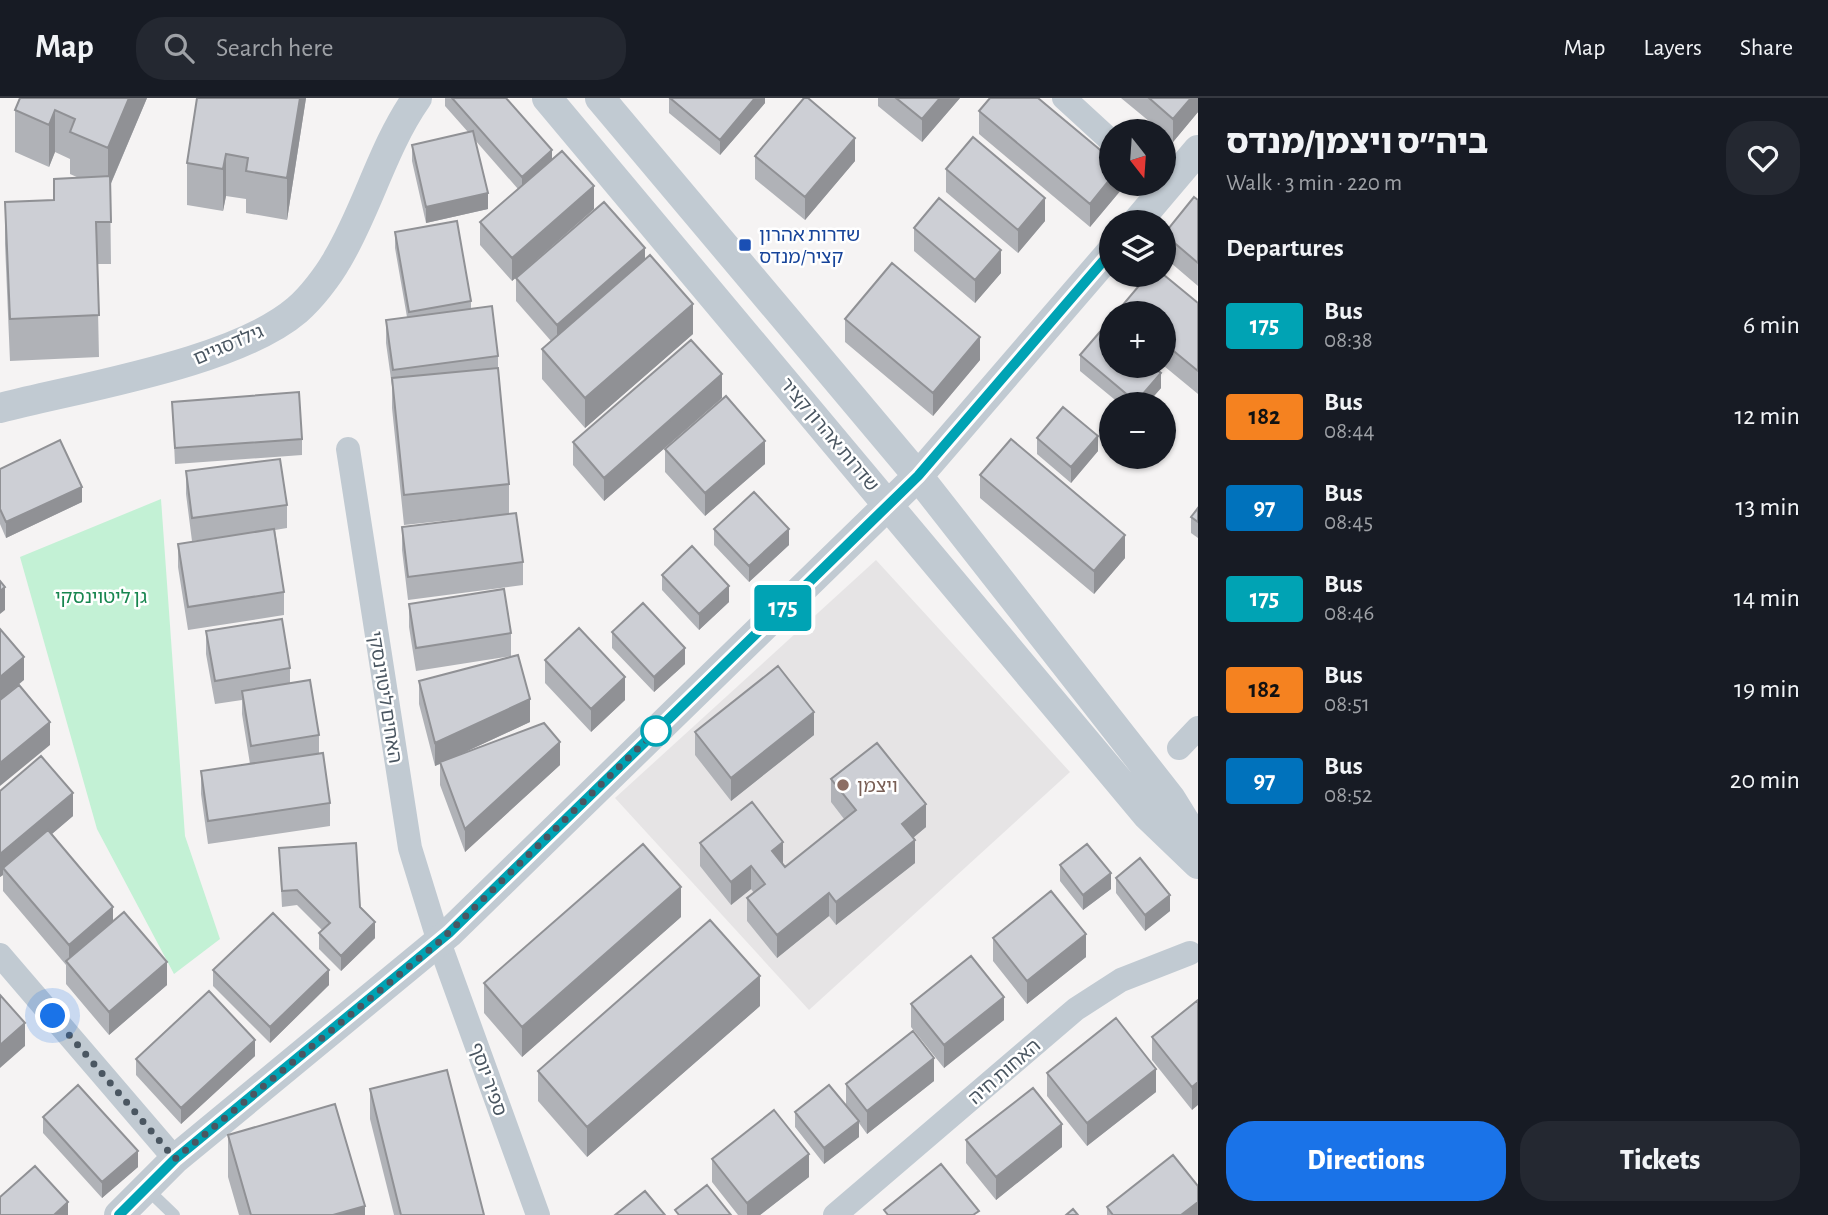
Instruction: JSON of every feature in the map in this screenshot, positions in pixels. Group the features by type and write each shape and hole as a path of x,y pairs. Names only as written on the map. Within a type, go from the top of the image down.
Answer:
{"street":[{"name":"גילדסגיים","path":"0,408 187,362 249,339 297,310 336,263 400,123 417,98"},
{"name":"שדרות אהרון קציר","path":"547,98 1148,816 1198,864"},
{"name":"שדרות אהרון קציר","path":"600,98 918,476 1171,799 1198,843"},
{"path":"1064,98 1099,130"},
{"path":"1176,172 1198,150"},
{"path":"119,1215 175,1159 439,942 918,476 1099,266"},
{"name":"האחים ליטוינסקי","path":"348,449 410,848 439,942"},
{"path":"1180,748 1198,728"},
{"name":"ספיר יוסף","path":"439,942 538,1215"},
{"name":"האחות חיה","path":"835,1215 1076,1009 1121,980 1190,953"},
{"path":"0,955 175,1159"}],"lane":[{"path":"147,1189 174,1215"}],"shaded area":[{"name":"ויצמן","path":"876,560 1070,772 809,1010 615,798"}],"green space":[{"name":"גן ליטוינסקי","path":"161,499 185,836 220,939 174,974 97,829 20,557"}],"building":[{"path":"20,98 129,98 108,148 70,132 75,119 55,110 49,125 15,110"},
{"path":"197,98 300,98 287,178 246,171 248,158 226,154 223,169 187,163"},
{"path":"452,98 506,98 552,150 522,177"},
{"path":"670,98 755,98 720,140"},
{"path":"804,98 808,98 855,138 805,197 755,156"},
{"path":"896,98 940,98 922,119"},
{"path":"990,98 1038,98 1099,149 1099,193 1090,204 979,111"},
{"path":"1149,98 1191,98 1173,119"},
{"path":"473,131 488,193 426,207 412,145"},
{"path":"973,137 1045,198 1018,230 946,169"},
{"path":"562,151 594,186 512,258 480,222"},
{"path":"110,176 111,222 96,222 99,315 10,319 5,202 54,200 54,179"},
{"path":"1194,197 1198,200 1198,263 1176,244 1176,219"},
{"path":"939,198 1001,250 975,280 914,228"},
{"path":"604,202 645,248 557,325 516,278"},
{"path":"457,221 471,301 409,312 395,232"},
{"path":"650,255 693,304 585,398 542,349"},
{"path":"892,263 980,337 933,393 845,319"},
{"path":"1176,285 1198,303 1198,371 1176,353 1176,301 1126,301 1138,287 1176,287"},
{"path":"492,306 498,356 393,370 386,320"},
{"path":"1099,333 1099,371 1080,355"},
{"path":"691,340 722,374 604,478 573,442"},
{"path":"498,368 509,484 404,495 392,378"},
{"path":"1107,378 1157,378 1145,392 1124,392"},
{"path":"299,392 302,439 175,448 172,402"},
{"path":"726,396 765,441 705,493 665,449"},
{"path":"1063,407 1098,436 1071,467 1037,438"},
{"path":"1011,439 1125,535 1094,571 980,475"},
{"path":"60,440 82,487 6,522 0,509 0,469"},
{"path":"280,459 287,505 192,518 186,471"},
{"path":"754,492 789,529 749,566 714,529"},
{"path":"1198,508 1198,522 1191,517"},
{"path":"516,513 523,562 408,577 402,527"},
{"path":"274,529 284,592 188,607 178,544"},
{"path":"692,546 729,586 699,614 662,575"},
{"path":"504,589 511,633 416,648 409,604"},
{"path":"643,603 685,648 654,677 612,632"},
{"path":"282,619 290,668 215,681 206,631"},
{"path":"579,628 625,677 591,709 545,660"},
{"path":"0,629 24,657 0,677"},
{"path":"518,655 530,699 435,743 419,681"},
{"path":"778,666 814,712 731,778 695,732"},
{"path":"310,680 319,735 251,746 242,691"},
{"path":"19,685 50,722 0,763 0,700"},
{"path":"544,723 560,742 465,829 440,762"},
{"path":"877,743 926,804 902,824 915,840 836,902 829,893 777,935 747,898 765,884 751,866 731,882 700,843 752,802 783,842 772,851 785,867 856,810 831,779"},
{"path":"323,753 330,803 208,821 201,771"},
{"path":"41,756 73,793 0,854 0,791"},
{"path":"48,830 113,907 69,945 3,868"},
{"path":"356,843 360,907 375,922 341,956 319,933 330,923 297,890 282,891 279,848"},
{"path":"643,844 681,887 522,1027 484,983"},
{"path":"1087,844 1111,873 1083,895 1060,865"},
{"path":"1140,858 1170,895 1145,915 1116,878"},
{"path":"1051,891 1086,934 1027,981 993,938"},
{"path":"124,912 167,962 109,1012 66,961"},
{"path":"273,913 329,970 270,1027 213,970"},
{"path":"710,920 760,976 587,1127 538,1071"},
{"path":"971,956 1004,997 944,1045 911,1004"},
{"path":"209,991 255,1040 181,1108 136,1059"},
{"path":"0,995 25,1023 0,1045"},
{"path":"1198,1000 1198,1082 1192,1087 1152,1037"},
{"path":"1116,1018 1156,1069 1087,1123 1047,1073"},
{"path":"913,1031 934,1058 867,1111 846,1084"},
{"path":"447,1070 484,1215 401,1215 370,1089"},
{"path":"78,1085 138,1151 102,1182 43,1117"},
{"path":"829,1085 859,1121 824,1148 795,1112"},
{"path":"1033,1088 1062,1124 996,1177 966,1140"},
{"path":"335,1104 365,1206 333,1215 251,1215 228,1135"},
{"path":"774,1110 809,1154 747,1203 712,1159"},
{"path":"1173,1155 1198,1186 1198,1202 1181,1215 1113,1215 1107,1207"},
{"path":"941,1164 979,1211 973,1215 888,1215 884,1210"},
{"path":"35,1166 68,1202 54,1215 0,1215 0,1197"},
{"path":"707,1185 731,1215 679,1215 675,1210"},
{"path":"645,1191 665,1215 615,1215"},
{"path":"1073,1209 1078,1215 1066,1215"}],"bus line":[{"name":"175","path":"119,1215 175,1159 449,933 918,476 1099,266"}],"place":[{"name":"שדרות אהרון קציר/מנדס","path":"745,245"},
{"name":"ויצמן","path":"843,785"}],"route":[{"path":"53,1016 175,1159 439,942 656,731"}]}
